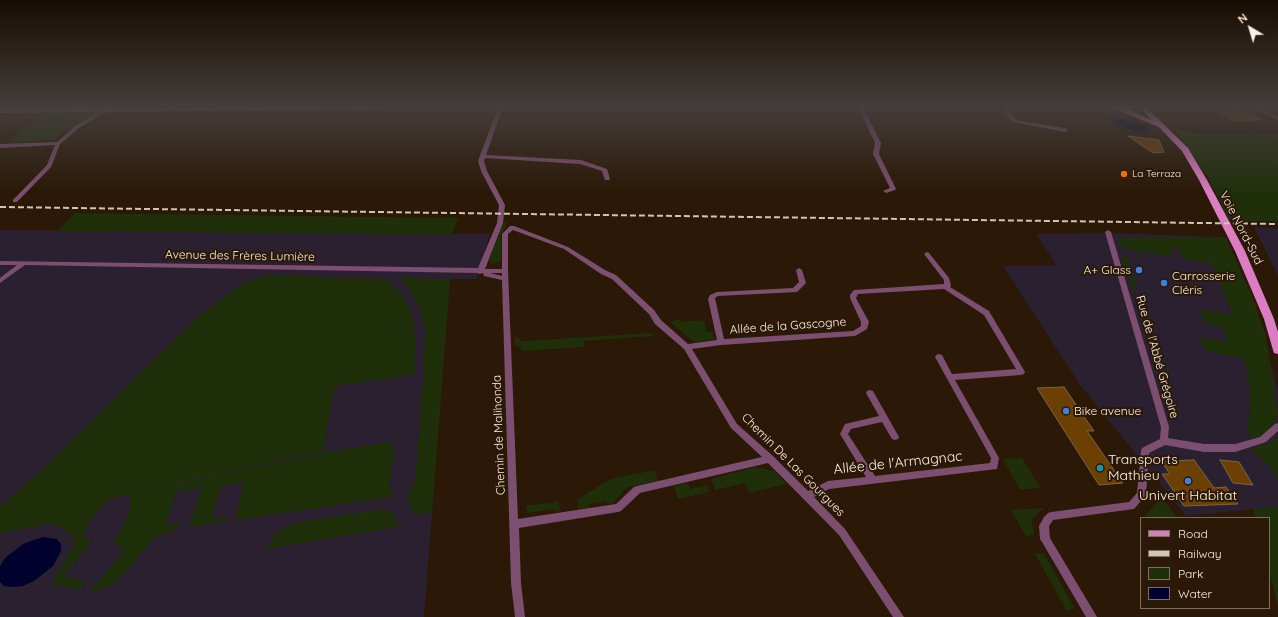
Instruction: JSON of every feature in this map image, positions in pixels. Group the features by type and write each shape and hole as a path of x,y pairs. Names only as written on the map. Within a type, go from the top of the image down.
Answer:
{"main road":[{"name":"Voie Nord-Sud","path":"1171,136 1185,150 1203,180 1213,202 1240,251 1269,319 1278,350"}],"street":[{"path":"15,201 49,166 58,142 66,136"},
{"path":"490,136 482,156 482,161 484,171 502,206 500,223 480,272 505,275"},
{"path":"874,136 878,143 876,154 893,189 886,191"},
{"path":"0,146 58,142"},
{"path":"482,156 581,162 605,170 607,179"},
{"name":"Chemin de Malihonda","path":"512,226 505,234 505,275 516,583 520,617"},
{"name":"Chemin De Las Gourgues","path":"512,226 566,248 602,272 614,277 652,312 658,322 687,347 734,426 770,459 842,532 899,617"},
{"name":"Rue de l'Abbé Grégoire","path":"1108,232 1165,427 1164,441"},
{"path":"927,254 947,280 948,285 944,287 988,313 1021,372 950,377 939,357"},
{"name":"Avenue des Frères Lumière","path":"0,263 480,272"},
{"path":"0,281 24,263"},
{"path":"721,342 711,299 712,297 717,294 795,290 803,283 799,270"},
{"name":"Allée de la Gascogne","path":"687,347 721,342 855,333 864,327 865,322 853,298 853,295 856,292 944,287"},
{"name":"Allée de l'Armagnac","path":"807,496 828,485 994,466 995,458 950,377"},
{"path":"870,393 895,437"},
{"path":"873,480 844,434 848,426 884,418"},
{"path":"1092,617 1045,539 1043,531 1046,520 1051,516 1131,506 1140,495 1144,451 1164,441 1204,448 1236,448 1263,440 1278,426"},
{"path":"515,524 618,508 637,490 770,459"}],"shaded area":[{"path":"1254,227 1278,228 1278,276"},
{"path":"0,230 490,234 476,279 450,279 424,617 0,617"},
{"path":"1108,233 1224,237 1266,345 1278,391 1278,507 1186,516 1080,385 1003,266 1057,266 1036,234"}],"green space":[{"path":"15,136 58,136 54,140 6,143"},
{"path":"1179,136 1278,136 1278,221 1229,221 1208,177"},
{"path":"75,213 458,218 452,235 58,231"},
{"path":"504,221 508,221 501,236 501,261 492,264 489,261"},
{"path":"1126,237 1226,238 1253,298 1266,336 1278,414 1273,427 1263,435 1257,438 1249,437 1247,426 1250,414 1249,384 1244,359 1205,351 1199,337 1227,342 1223,327 1205,323 1199,309 1233,315 1212,264 1183,259 1178,249 1169,248 1173,257 1126,249 1119,245 1118,240"},
{"path":"1127,256 1137,289 1132,289 1121,258"},
{"path":"268,275 386,279 403,296 410,309 414,325 416,349 414,375 335,386 323,451 88,500 322,453 388,442 393,444 395,447 389,487 393,490 391,497 235,520 244,482 221,486 212,518 227,517 226,521 189,527 202,488 177,491 165,525 181,523 180,528 156,537 114,584 92,592 91,589 109,570 125,548 114,544 130,511 131,502 129,497 123,495 107,501 89,522 83,538 93,541 62,576 86,582 80,589 51,584 73,548 74,538 56,523 0,533 0,507 43,469 199,316 233,290 247,282"},
{"path":"399,278 450,279 432,512 414,515 408,500 410,488 415,481 424,373 425,329 419,306 405,284"},
{"path":"680,319 681,322 704,320 707,332 713,332 714,338 712,340 694,342 670,322"},
{"path":"652,333 654,336 584,341 585,347 522,351 520,347 515,345 515,336 522,341"},
{"path":"1278,437 1278,483 1273,469 1251,449 1269,443"},
{"path":"1022,458 1040,488 1020,490 1003,459"},
{"path":"755,467 774,471 787,484 749,493 745,483 715,490 711,479"},
{"path":"655,470 658,481 627,487 613,503 607,504 606,501 589,504 589,508 578,509 577,500 610,479"},
{"path":"688,483 690,489 707,485 709,492 678,499 674,486"},
{"path":"1162,497 1176,517 1146,517 1145,515"},
{"path":"559,501 560,511 555,512 555,509 527,513 526,506"},
{"path":"1278,507 1278,606 1270,574 1270,517 1255,517 1253,509"},
{"path":"1044,508 1033,518 1032,525 1035,534 1026,537 1011,510"},
{"path":"384,509 396,515 397,527 265,549 276,533 293,523"},
{"path":"1044,553 1075,609 1066,610 1035,554"}],"water":[{"path":"43,537 57,539 61,544 61,551 53,566 34,581 23,586 4,586 0,582 0,566 5,558 23,544"}],"building":[{"path":"1128,136 1159,140 1164,152 1153,153"},
{"path":"1064,387 1094,431 1087,431 1123,483 1099,485 1037,388"},
{"name":"Univert Habitat","path":"1194,460 1214,488 1226,487 1238,504 1184,506 1162,474 1170,474 1161,461"},
{"path":"1220,460 1239,462 1253,485 1233,483"}],"railway":[{"path":"0,207 1278,224"}],"place":[{"name":"La Terraza","path":"1124,174"},
{"name":"A+ Glass","path":"1139,270"},
{"name":"Carrosserie Cléris","path":"1164,283"},
{"name":"Bike avenue","path":"1066,411"},
{"name":"Transports Mathieu","path":"1100,468"},
{"name":"Univert Habitat","path":"1188,481"}]}
